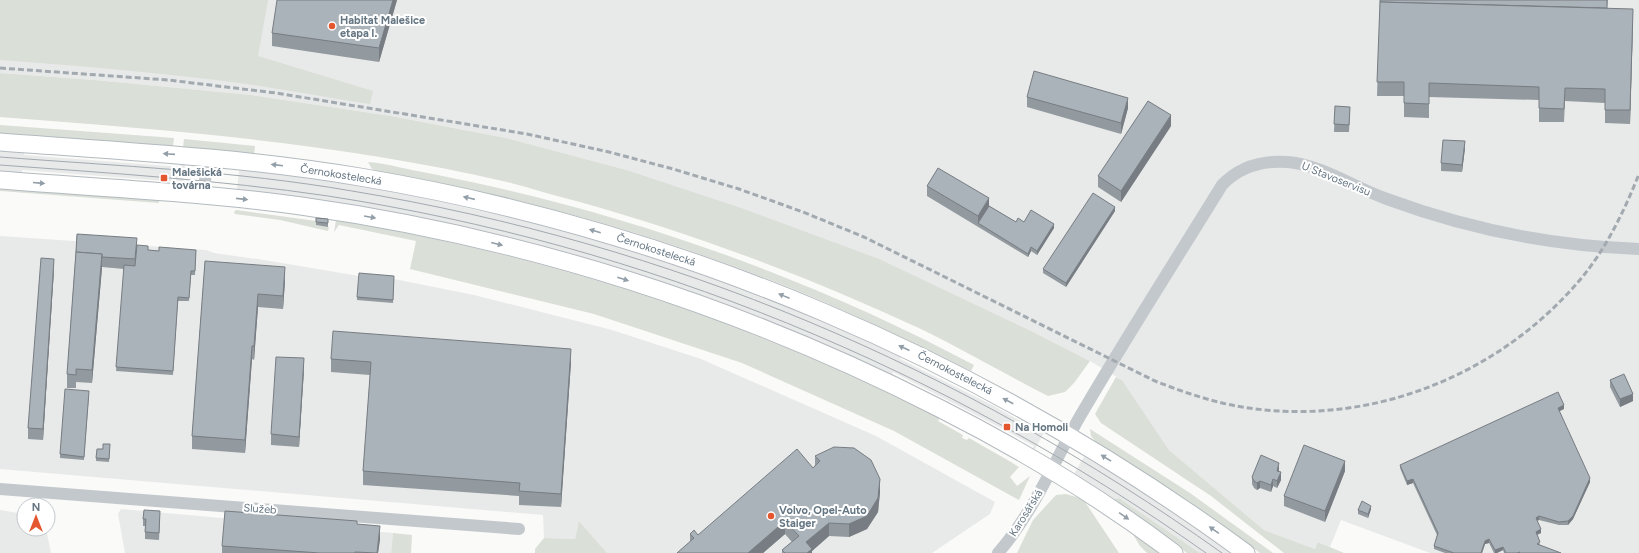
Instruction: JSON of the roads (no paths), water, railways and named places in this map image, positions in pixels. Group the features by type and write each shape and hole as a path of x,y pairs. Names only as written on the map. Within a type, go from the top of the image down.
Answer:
{"main road":[{"name":"Černokostelecká","path":"0,142 208,158 357,177 453,195 543,216 652,248 755,284 841,319 914,352 1042,420 1069,436 1129,473 1246,553"},
{"path":"0,180 203,196 301,206 434,230 530,252 642,285 741,320 855,367 962,420 1052,470 1108,504 1174,553"}],"street":[{"path":"203,196 208,158"},
{"name":"U Stavoservisu","path":"1052,470 1069,436 1113,361 1222,186 1232,175 1255,164 1270,162 1300,164 1386,199 1491,231 1553,242 1639,249"},
{"name":"Karosářská","path":"998,553 1014,535 1052,470"},
{"name":"Služeb","path":"0,489 519,529"}],"tram line":[{"path":"0,157 133,166 221,174 308,184 352,191 470,214 586,243 698,279 808,321 915,370 1020,425 1122,486 1222,553"},
{"path":"0,165 205,181 328,196 446,218 562,246 676,282 788,324 897,372 1003,426 1106,487 1206,553"}],"railway":[{"path":"0,68 168,80 276,93 527,134 609,152 673,169 739,189 803,212 864,237 1155,381 1198,396 1231,405 1290,411 1338,409 1385,401 1431,386 1474,366 1514,341 1551,310 1584,275 1593,263 1615,226 1639,174"}],"place":[{"name":"Habitat Malešice etapa I.","path":"332,26"},
{"name":"Malešická továrna","path":"164,178"},
{"name":"Na Homoli","path":"1007,427"},
{"name":"Volvo, Opel-Auto Staiger","path":"771,516"}]}
